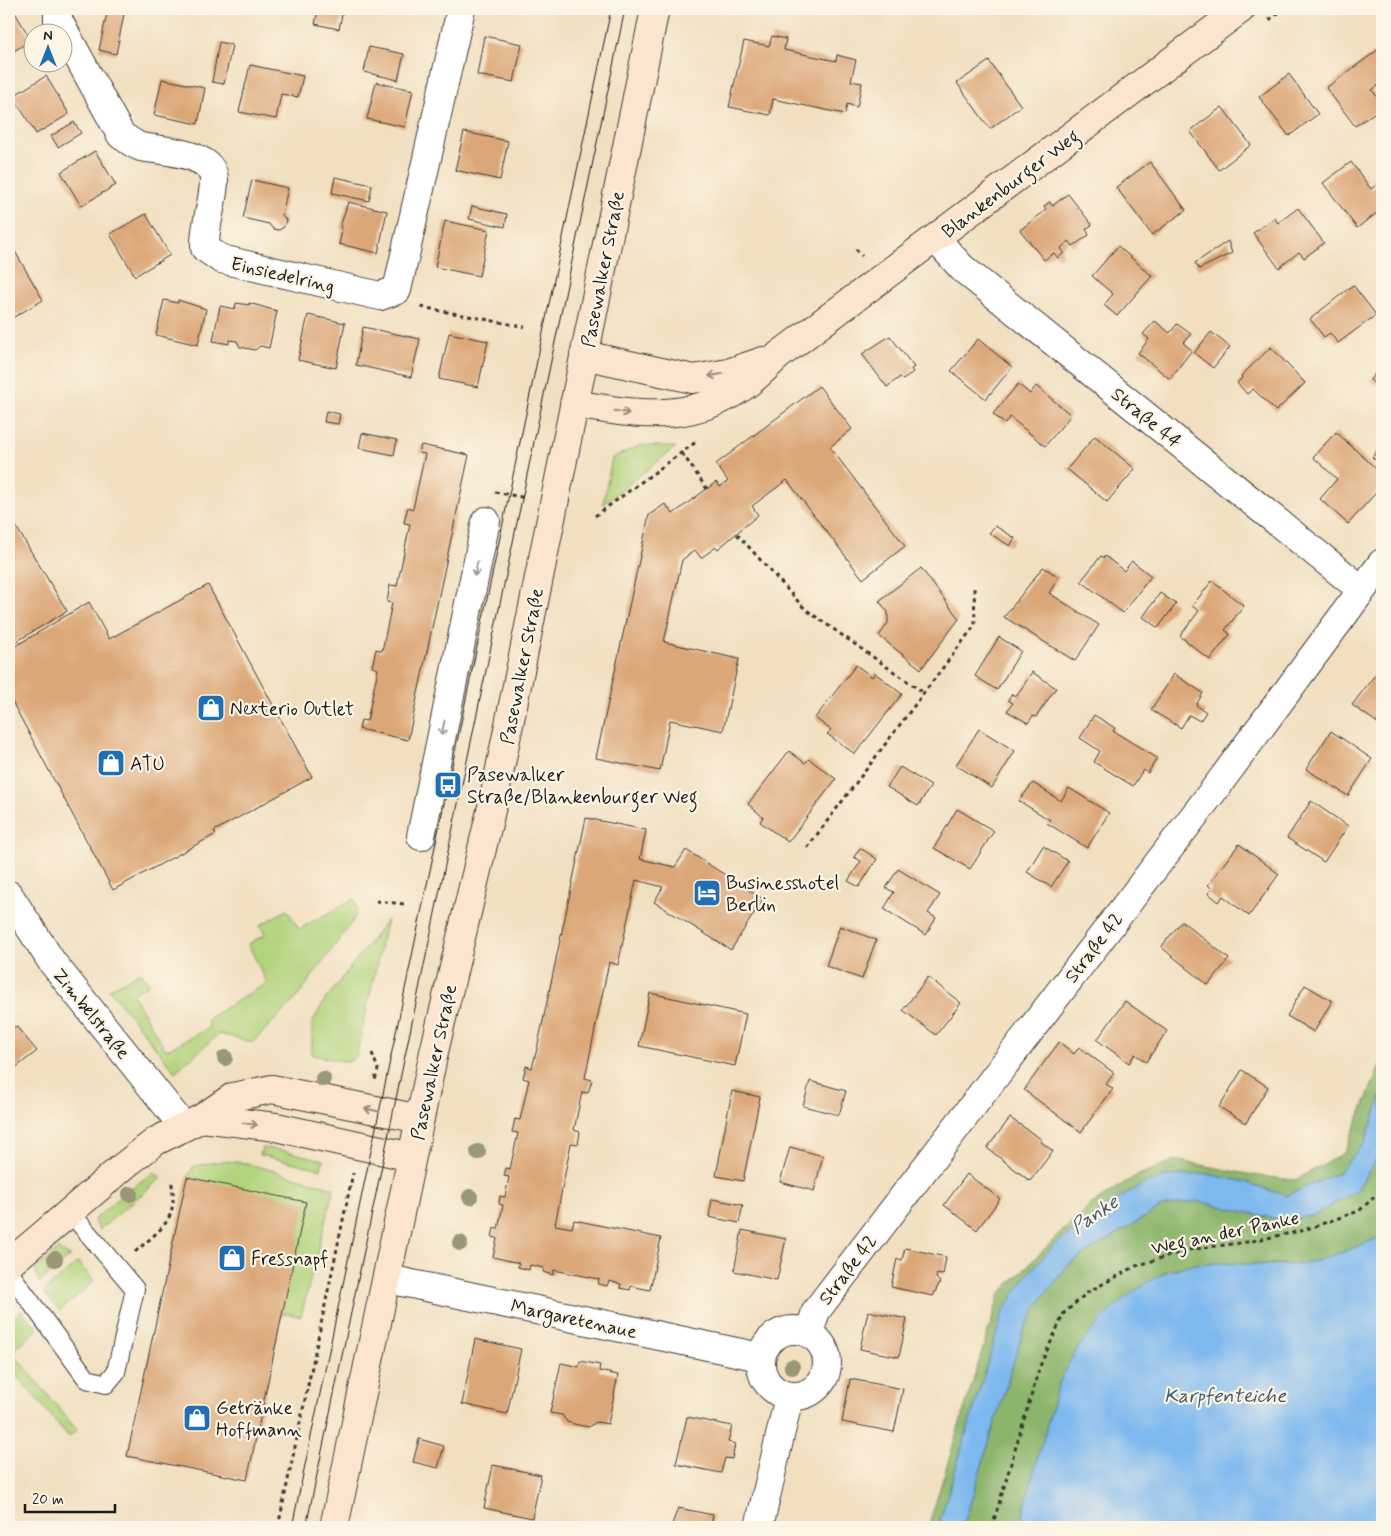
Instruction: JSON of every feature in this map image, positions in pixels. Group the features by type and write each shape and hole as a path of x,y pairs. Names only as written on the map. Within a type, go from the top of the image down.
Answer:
{"main road":[{"name":"Pasewalker Straße","path":"334,1527 388,1279 434,1052 494,798 655,9"},
{"name":"Blankenburger Weg","path":"574,404 642,415 668,413 701,407 741,388 779,355 1241,9"},
{"name":"Blankenburger Weg","path":"584,355 693,379 728,373 779,355"},
{"path":"9,1264 156,1141 233,1097 272,1088 420,1120"},
{"path":"192,1122 276,1128 412,1157"}],"street":[{"name":"Einsiedelring","path":"58,9 58,20 121,135 138,146 197,157 212,170 215,181 204,234 204,248 221,259 380,296"},
{"path":"380,296 397,290 460,9"},
{"name":"Straße 44","path":"936,239 962,268 1362,590"},
{"path":"420,836 486,522"},
{"name":"Straße 42","path":"809,1334 816,1311 1220,782 1382,563"},
{"name":"Zimbelstraße","path":"9,895 52,962 192,1122"},
{"name":"Margaretenaue","path":"388,1279 760,1357"},
{"path":"799,1330 809,1334 818,1339 824,1348 827,1368 821,1383 809,1393 799,1397 789,1397 770,1387 763,1378 760,1357 770,1339 779,1333 799,1330"},
{"path":"759,1527 789,1397"}],"lane":[{"path":"9,1272 87,1379 106,1384 116,1372 135,1288 70,1212"}],"path":[{"path":"854,262 869,250"},
{"path":"380,296 405,304 525,327"},
{"path":"595,516 696,442"},
{"path":"682,453 707,489"},
{"path":"492,491 554,504"},
{"path":"737,534 805,609 924,693"},
{"path":"807,848 975,625 974,586"},
{"path":"376,901 404,904"},
{"path":"372,1053 378,1069"},
{"path":"118,1268 169,1221 174,1195 171,1179"},
{"name":"Weg an der Panke","path":"992,1527 1040,1366 1064,1314 1088,1292 1136,1266 1187,1250 1247,1242 1300,1231 1359,1211 1382,1190"},
{"path":"278,1527 346,1202"}],"green space":[{"path":"641,445 676,447 603,504 612,458"},
{"path":"354,899 357,909 354,919 295,1000 253,1042 219,1034 175,1072 109,989 141,972 149,984 132,994 166,1050 209,1028 207,1019 267,983 248,944 265,935 260,925 287,910 299,929"},
{"path":"387,920 356,1056 349,1062 312,1055 312,1023 325,1000"},
{"path":"1382,1061 1382,1095 1365,1142 1338,1173 1286,1196 1246,1182 1207,1174 1169,1176 1003,1313 938,1527 928,1527 1000,1293 1086,1208 1132,1178 1174,1160 1259,1176 1295,1180 1344,1153"},
{"path":"262,1148 281,1150 323,1160 321,1169 260,1155"},
{"path":"1382,1151 1382,1237 1359,1245 1340,1255 1302,1264 1197,1264 1168,1270 1107,1314 1080,1347 1059,1383 1020,1527 963,1527 1023,1331 1040,1301 1069,1264 1161,1207 1197,1201 1285,1221 1356,1191"},
{"path":"223,1161 246,1163 334,1188 301,1316 282,1313 187,1177 194,1166"},
{"path":"154,1172 161,1178 99,1230 94,1220 123,1194"},
{"path":"58,1249 70,1256 39,1283 35,1270"},
{"path":"78,1262 94,1281 60,1311 43,1292"},
{"path":"22,1311 38,1329 12,1352 77,1430 69,1437 9,1367 9,1321"}],"water":[{"path":"1382,1095 1382,1151 1356,1191 1315,1215 1285,1221 1197,1201 1161,1207 1069,1264 1040,1301 1023,1331 963,1527 938,1527 1003,1312 1024,1279 1054,1245 1116,1200 1144,1184 1169,1176 1207,1174 1246,1182 1286,1196 1338,1173 1365,1142"},
{"name":"Karpfenteiche","path":"1382,1237 1382,1527 1020,1527 1059,1384 1068,1364 1081,1345 1096,1325 1114,1308 1154,1279 1176,1269 1210,1263 1290,1265 1303,1263 1333,1255"}],"building":[{"path":"9,9 13,9 22,24 22,46 14,51 13,57 9,60"},
{"path":"108,9 125,9 116,54 99,50"},
{"path":"343,9 339,29 315,24 318,11 310,10"},
{"path":"484,36 522,44 514,82 477,75"},
{"path":"772,36 786,39 784,50 836,61 837,55 856,60 851,81 862,83 857,107 847,104 845,114 773,99 770,115 729,107 744,41 769,46"},
{"path":"219,42 232,45 224,84 212,82"},
{"path":"369,47 404,54 398,80 364,72"},
{"path":"1379,49 1382,53 1382,83 1372,90 1380,101 1376,104 1380,109 1355,126 1326,88"},
{"path":"989,61 1021,106 990,129 957,83"},
{"path":"250,65 303,76 298,97 281,94 276,119 239,112"},
{"path":"1289,74 1318,114 1289,136 1259,97"},
{"path":"46,76 69,114 36,134 13,96"},
{"path":"162,79 205,88 198,124 154,115"},
{"path":"376,82 413,90 405,127 367,119"},
{"path":"1222,107 1251,145 1219,170 1190,131"},
{"path":"74,122 81,133 58,147 51,136"},
{"path":"464,132 508,141 500,180 455,170"},
{"path":"95,151 116,185 81,206 61,172"},
{"path":"1150,162 1186,210 1152,235 1116,187"},
{"path":"1351,162 1371,189 1380,182 1382,185 1382,209 1357,228 1323,183"},
{"path":"335,177 372,185 369,201 332,193"},
{"path":"252,180 288,188 282,215 286,220 284,227 279,230 273,229 269,224 243,218"},
{"path":"1068,194 1092,225 1086,229 1089,235 1073,246 1069,241 1061,248 1064,253 1058,258 1054,253 1044,260 1020,230 1046,210 1044,206 1050,202 1052,206"},
{"path":"348,202 387,211 378,253 339,244 342,230 340,227"},
{"path":"472,206 507,214 505,227 469,219"},
{"path":"1298,208 1324,243 1304,258 1299,252 1279,268 1253,233 1274,218 1278,223"},
{"path":"146,214 170,255 135,276 110,234"},
{"path":"445,221 489,230 479,276 435,267"},
{"path":"9,241 43,300 9,320"},
{"path":"1228,241 1232,253 1199,269 1195,263"},
{"path":"1118,246 1152,276 1117,316 1104,305 1113,294 1092,276"},
{"path":"1353,285 1376,315 1338,343 1330,333 1324,337 1310,319"},
{"path":"164,300 178,303 178,300 206,309 198,345 156,335"},
{"path":"236,303 249,305 249,303 277,311 269,348 260,346 255,350 240,347 237,341 229,340 229,344 213,341 220,306 235,309"},
{"path":"308,315 345,323 336,368 298,360"},
{"path":"1155,321 1170,333 1177,324 1191,334 1183,343 1192,350 1170,379 1138,353 1149,339 1143,334"},
{"path":"363,327 420,339 411,377 356,365"},
{"path":"1211,332 1230,347 1213,368 1194,353"},
{"path":"449,333 488,341 478,387 439,379"},
{"path":"890,336 914,367 911,369 913,372 903,380 900,377 887,387 862,354"},
{"path":"978,339 1012,367 986,399 951,371"},
{"path":"1271,347 1305,383 1276,411 1253,389 1247,394 1237,383 1242,378 1241,376"},
{"path":"1382,365 1382,389 1370,380"},
{"path":"1018,384 1030,394 1036,386 1071,415 1045,446 1010,417 1005,424 993,414"},
{"path":"819,386 852,429 830,447 905,546 863,579 787,480 752,506 758,515 718,549 716,547 701,558 695,550 682,560 664,642 739,659 723,731 670,720 660,771 596,758 649,515 665,504 673,514 716,482 720,487 728,481 716,464"},
{"path":"326,411 340,414 338,424 324,422"},
{"path":"1336,432 1382,474 1382,486 1348,524 1320,499 1337,479 1313,457"},
{"path":"362,433 397,440 394,455 359,448"},
{"path":"1095,436 1135,469 1107,502 1067,469"},
{"path":"421,445 469,455 408,740 359,729 361,720 367,721 378,669 372,667 376,649 382,651 392,603 387,602 390,585 397,586 410,524 404,523 408,507 413,509 425,454 419,453"},
{"path":"1382,446 1382,466 1372,457"},
{"path":"9,515 67,611 9,646"},
{"path":"995,526 1015,538 1010,546 989,533"},
{"path":"1101,556 1104,558 1105,556 1124,571 1132,561 1151,576 1123,613 1081,581"},
{"path":"1043,567 1059,577 1049,593 1099,625 1075,661 1004,617"},
{"path":"921,568 959,619 921,669 879,636 888,623 888,612 879,601"},
{"path":"1212,581 1244,606 1225,630 1230,634 1210,660 1180,636 1199,611 1192,606"},
{"path":"208,585 312,777 214,831 216,834 113,890 9,696 9,650 89,602 109,639"},
{"path":"1160,593 1176,604 1158,628 1143,617"},
{"path":"999,637 1021,651 997,690 975,676"},
{"path":"856,665 872,677 875,673 902,694 855,754 827,734 831,730 815,718"},
{"path":"1378,671 1382,674 1382,726 1352,705"},
{"path":"1032,672 1056,688 1036,717 1033,716 1028,723 1007,711 1013,703 1008,700 1012,694 1016,697"},
{"path":"1174,674 1203,693 1196,705 1206,712 1200,721 1189,715 1181,728 1151,710"},
{"path":"1094,715 1115,728 1113,731 1157,758 1148,773 1143,770 1133,786 1094,762 1100,751 1080,738"},
{"path":"979,729 1015,751 992,788 956,765"},
{"path":"1331,731 1372,759 1348,796 1306,769"},
{"path":"789,751 805,763 809,759 836,779 788,842 760,822 763,817 748,804"},
{"path":"900,767 931,786 918,806 887,787"},
{"path":"1033,783 1061,801 1069,788 1109,813 1087,848 1047,823 1050,820 1019,801"},
{"path":"1311,801 1348,826 1324,862 1287,838"},
{"path":"957,809 994,831 970,869 934,848"},
{"path":"586,818 646,830 640,859 675,867 686,850 763,899 731,950 654,902 663,887 636,880 618,965 609,962 585,1078 592,1080 588,1093 582,1092 574,1130 580,1132 578,1144 571,1143 555,1225 572,1228 574,1220 661,1238 650,1290 631,1286 630,1290 620,1288 621,1284 609,1281 607,1286 598,1284 599,1279 554,1270 553,1275 543,1272 544,1268 530,1265 529,1270 518,1267 519,1263 493,1257 497,1238 492,1237 494,1228 498,1229 503,1205 499,1204 500,1196 505,1197 509,1177 504,1176 506,1168 510,1169 518,1133 512,1132 515,1119 520,1120 529,1080 523,1078 526,1066 532,1068 537,1049"},
{"path":"1239,844 1279,874 1249,916 1223,896 1219,902 1208,893 1212,889 1208,885"},
{"path":"1043,846 1068,861 1051,887 1027,872"},
{"path":"860,848 877,859 859,887 848,881 861,861 854,857"},
{"path":"898,869 940,895 928,913 936,918 926,935 884,909 894,892 886,888"},
{"path":"1182,921 1229,959 1208,985 1161,947"},
{"path":"840,926 876,940 862,979 826,966"},
{"path":"928,977 961,1003 936,1035 903,1010"},
{"path":"1305,985 1332,1001 1314,1032 1287,1016"},
{"path":"650,993 746,1014 735,1066 639,1046"},
{"path":"1125,1001 1167,1031 1146,1062 1135,1054 1129,1063 1097,1040"},
{"path":"16,1026 37,1051 9,1073 9,1032"},
{"path":"1059,1042 1074,1054 1079,1047 1114,1073 1106,1084 1113,1089 1081,1132 1024,1090"},
{"path":"1242,1070 1268,1087 1246,1123 1219,1107"},
{"path":"810,1081 846,1091 839,1115 803,1106"},
{"path":"732,1091 760,1097 743,1181 716,1176"},
{"path":"1010,1118 1041,1139 1040,1141 1053,1151 1030,1181 987,1148"},
{"path":"790,1147 823,1156 814,1191 780,1182"},
{"path":"967,1174 1000,1199 977,1230 944,1205"},
{"name":"Fressnapf","path":"187,1177 306,1202 247,1480 127,1456"},
{"path":"712,1199 743,1205 739,1223 709,1217"},
{"path":"742,1230 786,1239 777,1280 734,1271"},
{"path":"905,1248 946,1257 943,1275 937,1274 936,1278 940,1282 933,1296 891,1287 897,1259 902,1260"},
{"path":"868,1311 907,1319 899,1357 860,1349"},
{"path":"475,1339 521,1349 507,1414 462,1404"},
{"path":"580,1361 600,1365 599,1371 618,1375 608,1424 596,1422 589,1427 578,1425 567,1422 562,1415 550,1413 561,1363 579,1367"},
{"path":"850,1379 903,1389 894,1432 842,1422"},
{"path":"687,1417 732,1426 728,1442 735,1444 732,1459 725,1458 721,1473 676,1464"},
{"path":"419,1439 444,1446 438,1468 413,1462"},
{"path":"493,1465 541,1475 532,1518 484,1508"},
{"path":"678,1508 713,1515 711,1527 671,1527"}],"tram line":[{"path":"292,1527 611,9"},
{"path":"306,1527 625,9"}],"place":[{"name":"Nexterio Outlet","path":"211,708"},
{"name":"ATU","path":"111,763"},
{"name":"Pasewalker Straße/Blankenburger Weg","path":"448,785"},
{"name":"Businesshotel Berlin","path":"707,893"},
{"name":"Fressnapf","path":"232,1258"},
{"name":"Getränke Hoffmann","path":"197,1418"}],"water label":[{"name":"Panke","path":"1094,1214"}]}
